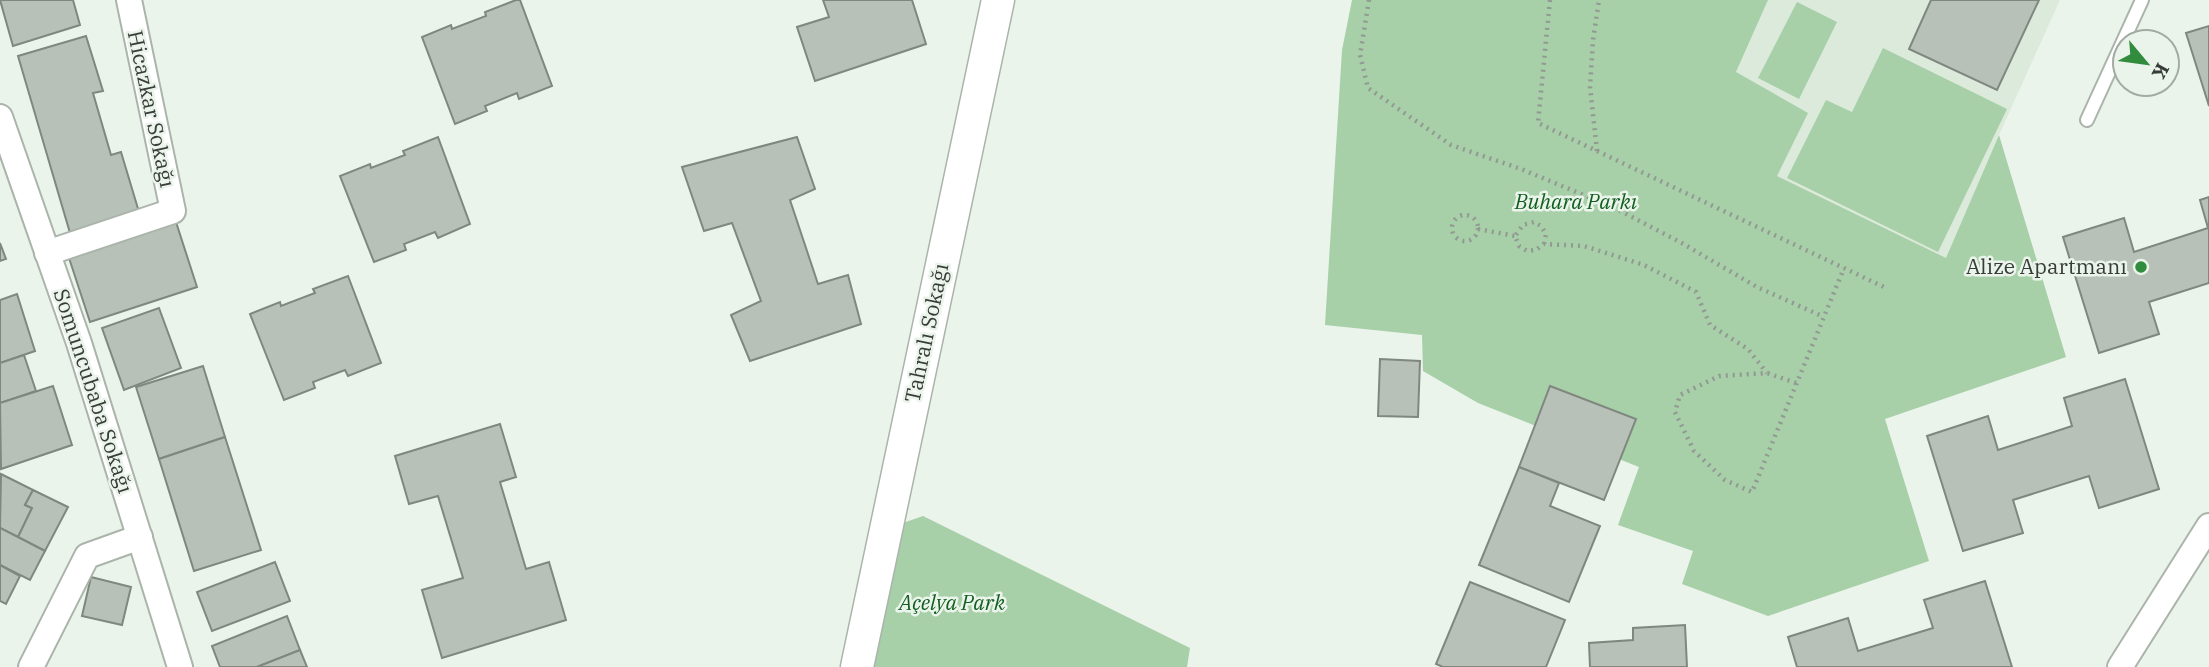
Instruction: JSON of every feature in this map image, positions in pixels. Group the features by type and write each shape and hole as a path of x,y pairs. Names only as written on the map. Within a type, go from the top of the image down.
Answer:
{"street":[{"name":"Hicazkar Sokağı","path":"47,253 173,211 129,0"},
{"name":"Tahralı Sokağı","path":"857,667 998,0"},
{"name":"Somuncubaba Sokağı","path":"0,117 79,343 180,667"},
{"path":"2120,667 2209,526"},
{"path":"31,667 87,556 140,537"}],"lane":[{"path":"2087,120 2142,0"}],"path":[{"path":"1369,0 1360,55 1368,88 1451,145 1521,169 1615,208 1757,287 1824,317"},
{"path":"1550,0 1538,123 1886,288"},
{"path":"1597,152 1590,87 1599,0"},
{"path":"1466,214 1474,218 1478,229 1471,240 1462,240 1455,236 1453,223 1466,214"},
{"path":"1544,244 1546,234 1541,226 1534,222 1522,225 1515,236 1518,246 1527,251 1536,250 1544,244 1584,246 1643,265 1696,292 1710,325 1748,349 1767,373"},
{"path":"1478,229 1515,236"},
{"path":"1796,383 1767,373 1719,376 1680,395 1675,412 1693,451 1725,480 1752,492 1844,268"}],"shaded area":[{"path":"1768,0 2060,0 1946,259 1776,176 1736,72"}],"green space":[{"name":"Buhara Parkı","path":"1352,0 1768,0 1736,72 1808,113 1777,176 1946,258 1999,135 2066,357 1885,419 1929,561 1768,616 1682,584 1693,551 1618,525 1639,467 1478,403 1423,371 1422,335 1325,325 1342,50"},
{"path":"1797,2 1837,22 1799,99 1758,78"},
{"path":"1883,48 2007,109 1938,252 1787,178 1826,100 1852,112"},
{"name":"Açelya Park","path":"923,516 1190,648 1187,667 874,667 900,524"}],"building":[{"path":"0,0 73,0 80,25 13,46"},
{"path":"520,0 552,86 519,99 517,93 485,106 487,111 455,124 422,37 451,25 452,29 486,16 485,12"},
{"path":"823,0 912,0 926,44 815,81 797,27 829,17"},
{"path":"1931,0 2039,0 1997,90 1909,49"},
{"path":"2209,26 2209,106 2186,33"},
{"path":"86,36 103,91 93,93 111,155 121,152 139,212 70,233 18,56"},
{"path":"438,137 470,224 438,238 435,232 404,244 406,250 374,262 340,176 370,164 371,168 405,155 403,151"},
{"path":"797,137 815,189 790,200 818,284 848,275 861,324 750,361 731,315 761,301 732,223 704,231 682,167"},
{"name":"Alize Apartmanı","path":"2209,197 2209,283 2149,302 2159,334 2099,353 2063,237 2124,218 2134,252 2208,228 2200,200"},
{"path":"176,222 197,287 90,322 69,258"},
{"path":"0,243 6,259 0,261"},
{"path":"348,276 381,363 348,376 345,370 313,382 315,388 284,400 250,314 280,302 281,306 315,293 313,289"},
{"path":"17,294 35,351 0,363 0,300"},
{"path":"159,308 181,368 124,390 102,328"},
{"path":"24,355 36,391 0,403 0,363"},
{"path":"1380,359 1420,361 1418,417 1378,416"},
{"path":"203,366 225,437 159,459 136,387"},
{"path":"2125,379 2159,489 2099,508 2089,476 2013,500 2023,533 1963,551 1927,436 1988,416 1998,450 2072,426 2064,398"},
{"path":"53,386 72,445 1,469 0,403"},
{"path":"1550,386 1636,419 1604,500 1519,467"},
{"path":"500,424 516,477 500,482 526,569 549,562 566,620 442,658 422,590 463,578 438,496 409,504 395,456"},
{"path":"225,437 261,550 194,571 159,459"},
{"path":"1519,467 1559,483 1550,506 1600,526 1569,602 1479,565"},
{"path":"1,474 33,490 25,505 32,508 18,537 0,528"},
{"path":"33,490 68,507 45,551 18,537 32,508 25,505"},
{"path":"0,528 45,551 30,580 0,565"},
{"path":"275,562 290,601 212,631 197,592"},
{"path":"0,565 20,576 6,604 0,601"},
{"path":"91,577 131,587 122,625 82,616"},
{"path":"1985,581 2012,667 1797,667 1788,637 1848,618 1858,651 1933,628 1924,600"},
{"path":"1470,582 1565,620 1546,667 1443,667 1436,664"},
{"path":"287,616 300,650 257,667 220,667 212,646"},
{"path":"1685,625 1687,667 1590,667 1589,643 1633,640 1633,628"},
{"path":"300,650 307,667 257,667"}],"place":[{"name":"Alize Apartmanı","path":"2141,267"}]}
